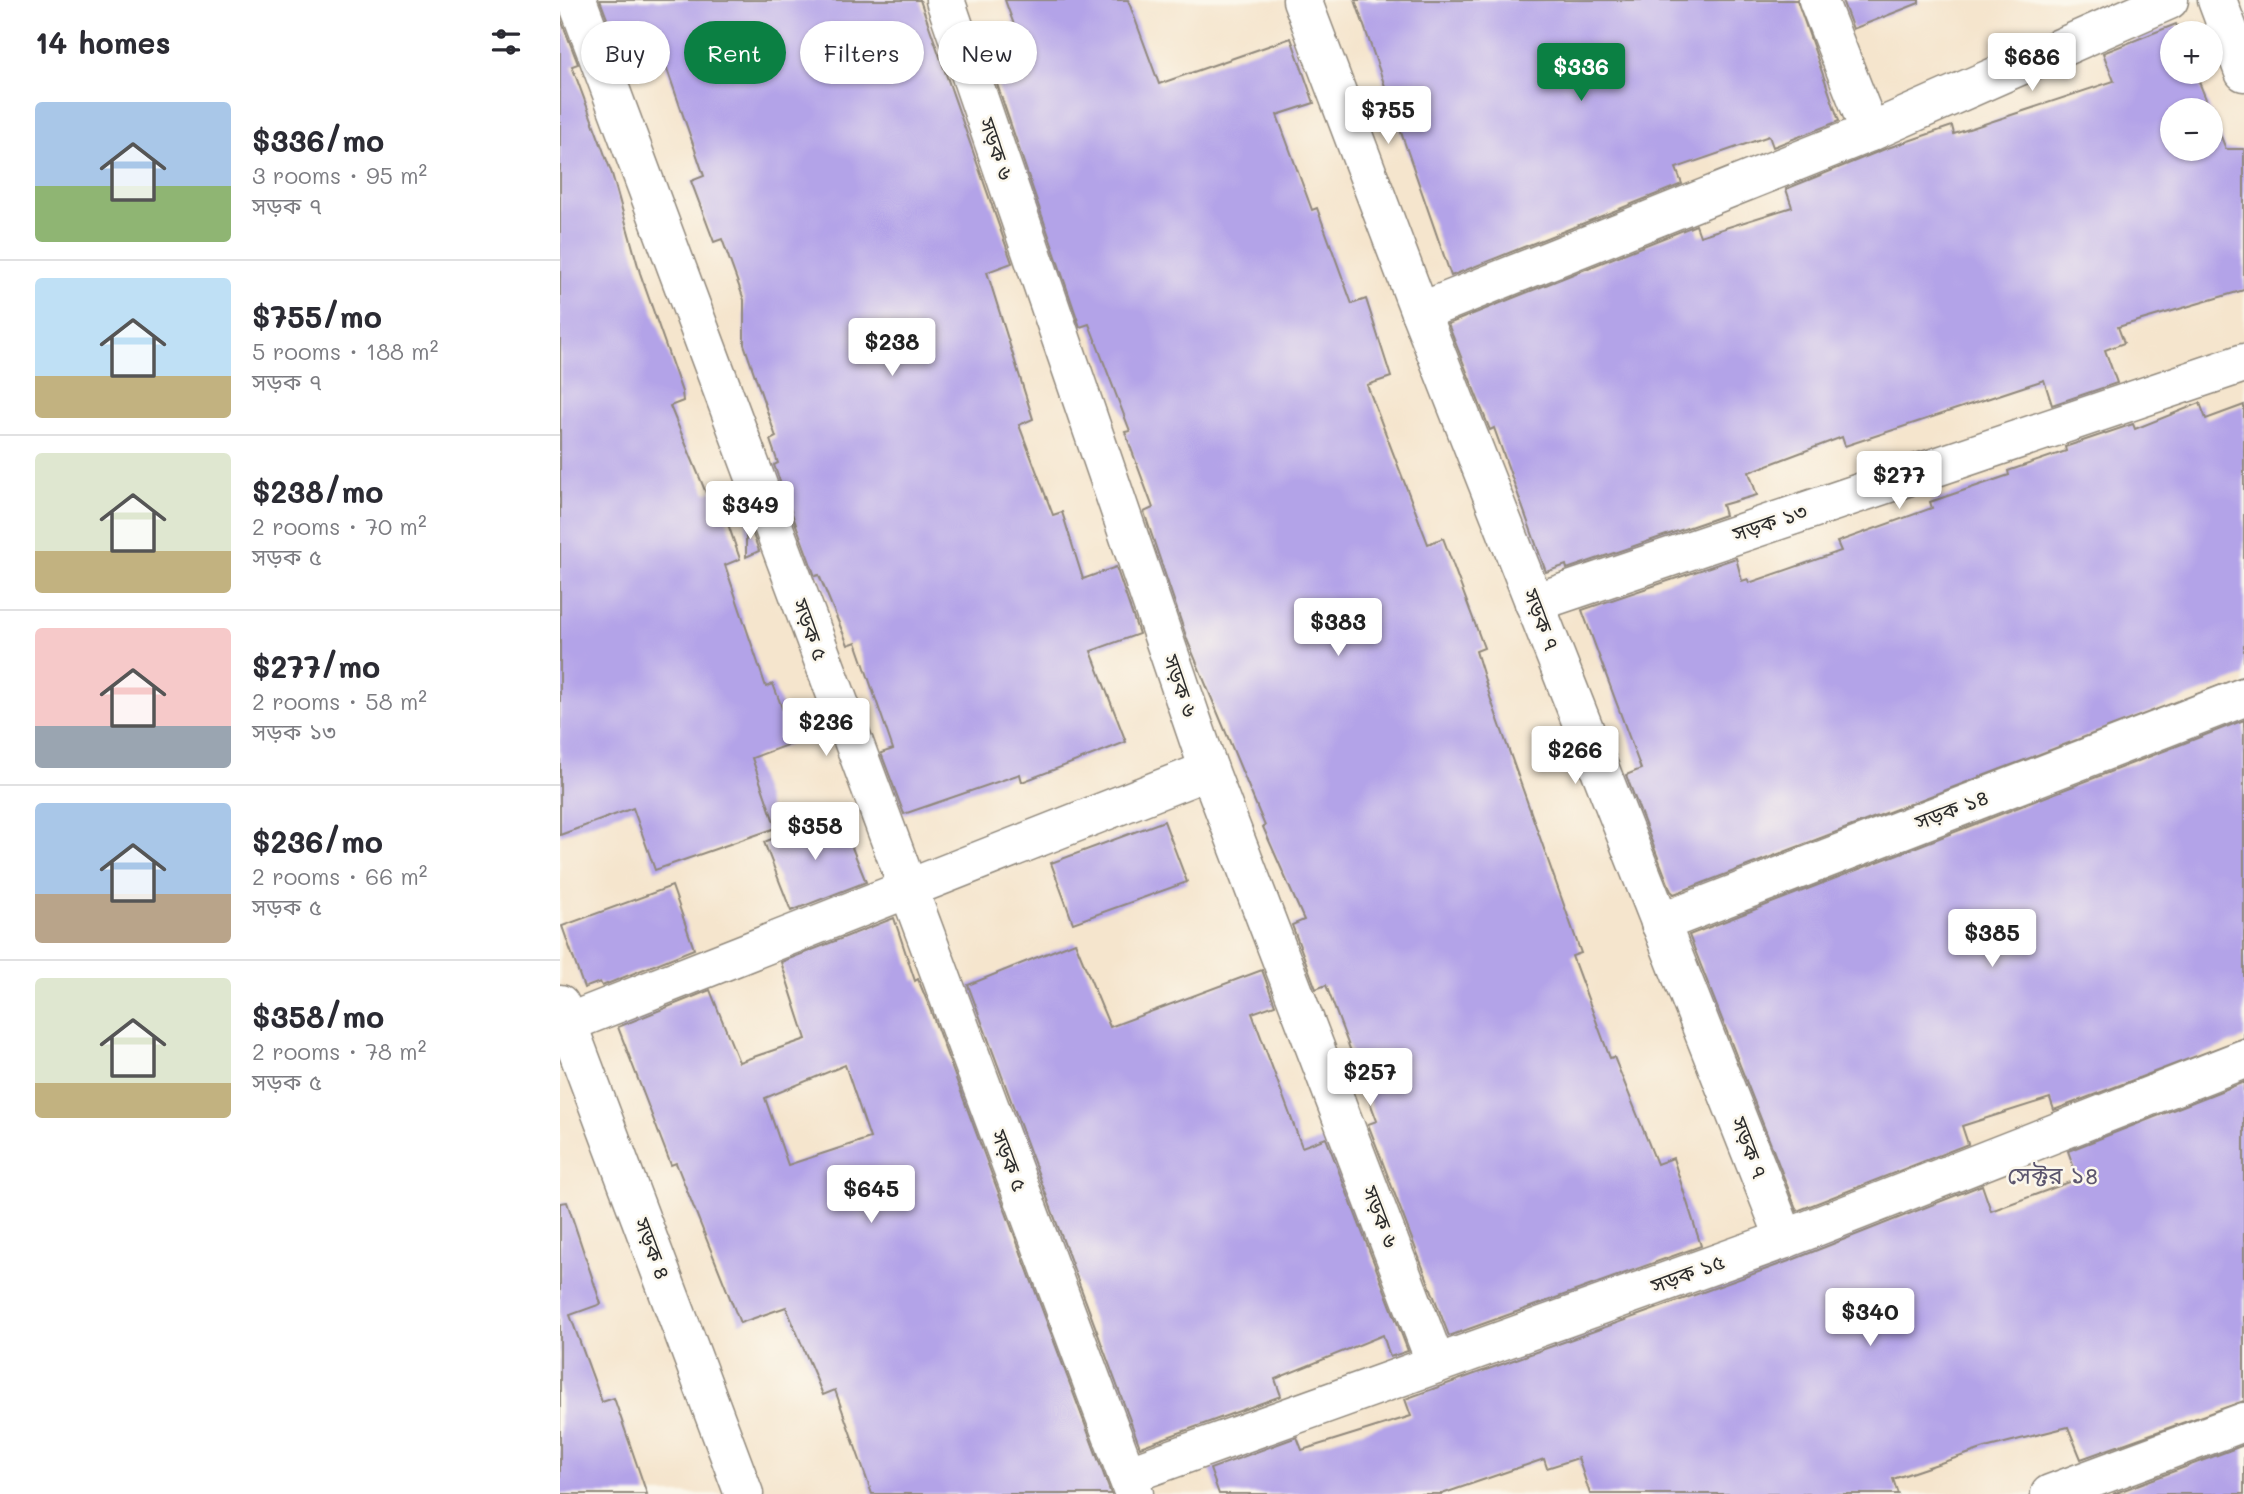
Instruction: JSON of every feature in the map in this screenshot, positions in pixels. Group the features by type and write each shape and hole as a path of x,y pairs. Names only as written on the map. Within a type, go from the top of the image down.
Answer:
{"street":[{"name":"সড়ক ৫","path":"577,0 905,887 1131,1484"},
{"name":"সড়ক ৬","path":"945,0 1209,770 1436,1364"},
{"name":"সড়ক ৭","path":"1302,0 1420,312 1785,1239"},
{"path":"1818,0 1870,132"},
{"path":"1420,312 1870,132 2169,0"},
{"path":"2217,0 2244,72"},
{"name":"সড়ক ১৩","path":"1534,603 2244,363"},
{"name":"সড়ক ১৪","path":"1660,923 2244,697"},
{"path":"562,1018 1209,770"},
{"name":"সড়ক ৪","path":"562,1018 744,1494"},
{"name":"সড়ক ১৫","path":"1131,1484 1436,1364 1785,1239 2244,1059"},
{"path":"2050,1494 2244,1423"}],"building":[{"path":"600,0 920,0 938,51 938,84 949,84 1012,263 987,272 1033,419 1019,425 1053,515 1062,512 1083,579 1116,567 1139,634 1091,651 1126,742 1022,782 1020,774 904,814 881,753 893,749 856,642 848,645 819,575 815,576 774,465 778,463 770,440 776,437 744,344 744,300 722,239 714,242 691,181 704,176 670,78 670,21 608,21"},
{"path":"1005,0 1128,0 1159,84 1291,38 1314,103 1277,115 1312,210 1317,208 1352,304 1366,299 1391,377 1367,385 1428,544 1443,538 1484,648 1476,651 1491,700 1581,953 1572,956 1610,1058 1614,1057 1657,1164 1673,1158 1701,1246 1449,1336 1368,1124 1377,1121 1326,985 1316,989 1292,925 1304,920 1188,642 1144,512 1153,508 1125,432 1130,431 1089,324 1080,327 997,84 1037,84 1037,21 1013,21"},
{"path":"1355,0 1797,0 1839,121 1773,147 1769,136 1676,168 1682,184 1451,276"},
{"path":"1842,0 1919,0 1919,3 1853,29"},
{"path":"560,17 578,64 572,66 612,174 640,273 682,392 683,401 670,406 706,493 716,489 740,559 725,565 766,687 773,684 795,742 752,758 776,828 655,870 633,808 560,835"},
{"path":"2160,30 2160,84 2200,84 2205,98 2160,98 2160,161 2223,161 2223,142 2226,149 2244,149 2244,290 2118,327 2124,343 2105,350 2117,383 2052,405 2044,380 1845,446 1842,437 1749,472 1757,495 1722,505 1725,515 1567,569 1566,565 1546,572 1494,428 1490,430 1448,324 1696,225 1700,236 1792,207 1786,189 1885,149 1952,126 1954,134 2114,81 2103,53"},
{"path":"2200,403 2206,419 2244,405 2244,676 1674,894 1671,891 1626,775 1641,769 1582,610 1736,558 1742,581 1748,579 1749,583 1841,551 1837,542 1932,508 1930,502 2009,475 2008,471 2066,451 2065,447 2133,424 2135,429"},
{"path":"746,515 759,551 746,557"},
{"path":"2244,720 2244,1038 2054,1110 2050,1098 1962,1126 1968,1144 1797,1211 1689,935"},
{"path":"838,813 866,882 791,911 764,842"},
{"path":"1164,821 1187,882 1073,923 1051,863"},
{"path":"672,886 694,949 602,986 600,982 584,988 562,926"},
{"path":"894,918 915,981 918,979 927,1001 1111,1494 872,1494 835,1390 823,1395 786,1307 740,1323 676,1163 671,1165 618,1027 710,990 739,1062 806,1039 781,962","holes":["845,1065 870,1138 788,1165 765,1098"]},
{"path":"1075,942 1110,1027 1262,970 1275,1005 1252,1013 1302,1147 1326,1138 1408,1351 1390,1357 1383,1335 1275,1379 1281,1396 1140,1447 968,985"},
{"path":"2244,1082 2244,1401 2081,1459 2068,1427 1985,1448 1893,1479 1898,1494 1590,1494 1578,1458 1547,1468 1544,1459 1442,1494 1219,1494 1210,1469 1297,1437 1302,1450 1411,1416 1405,1399 1792,1260 1982,1185 1991,1211 2078,1179 2068,1151"},
{"path":"567,1202 601,1304 570,1315 602,1402 614,1398 647,1494 560,1494 560,1203"},
{"path":"2244,1445 2244,1494 2113,1494"}],"district":[{"name":"সেক্টর ১৪","path":"2053,1176"}]}
